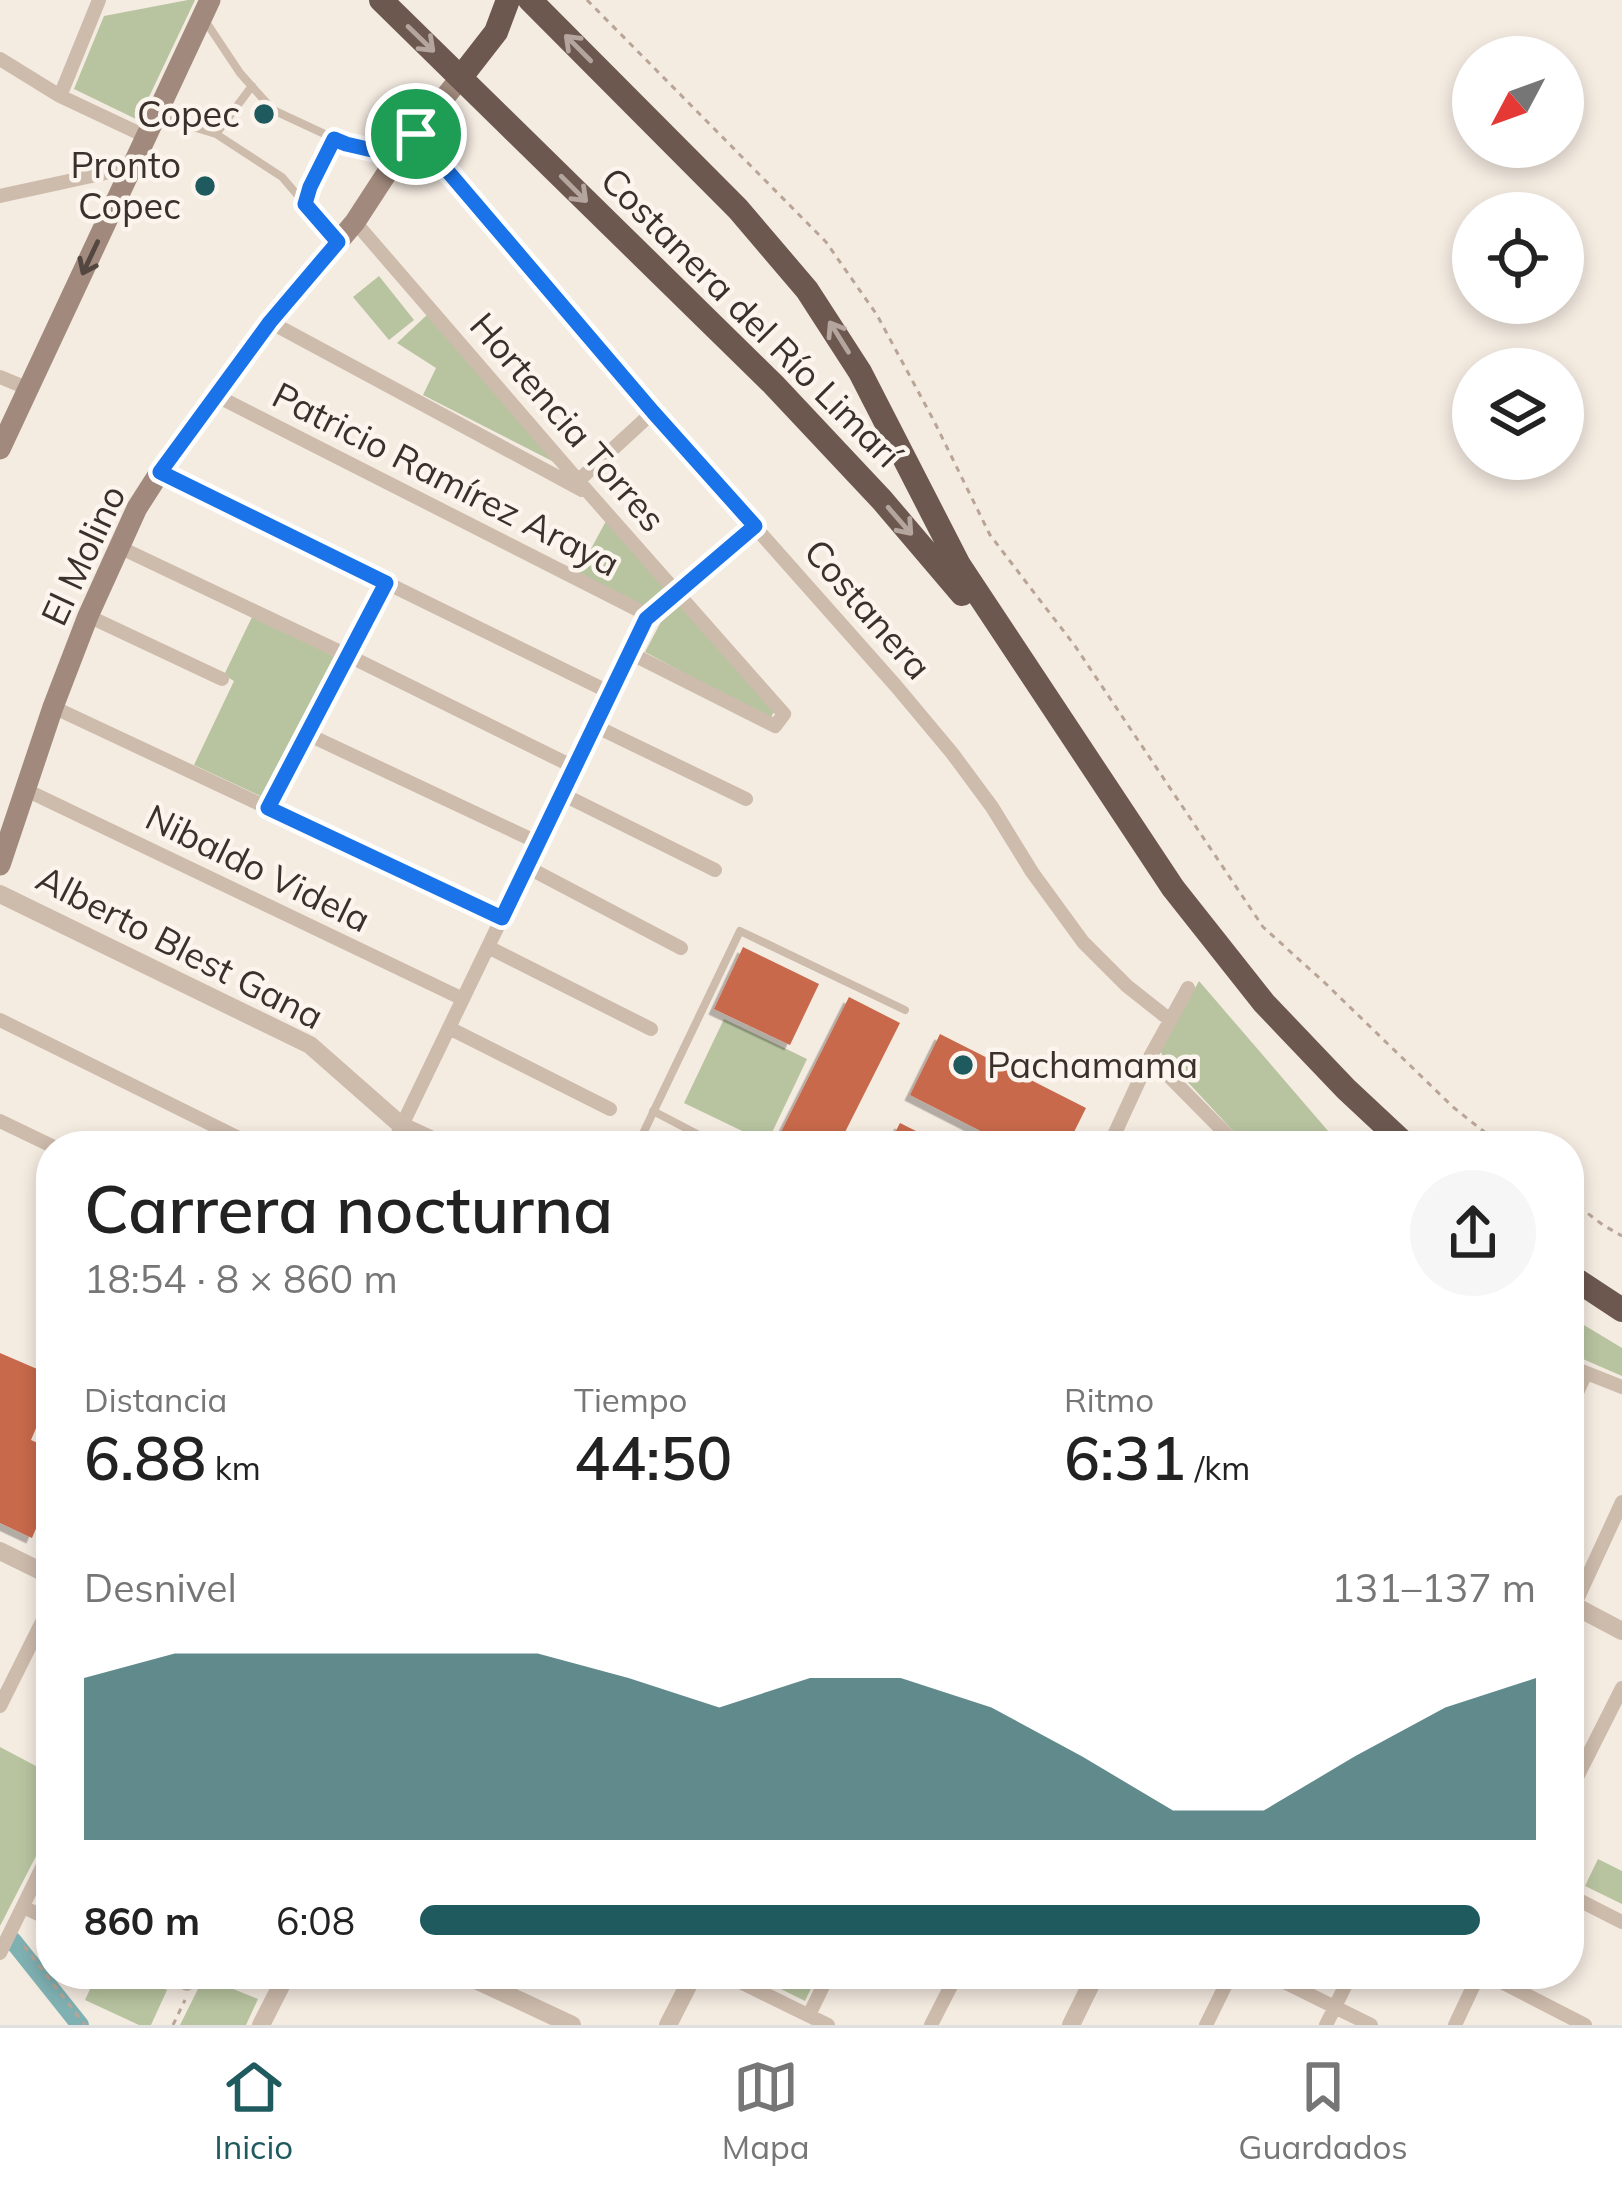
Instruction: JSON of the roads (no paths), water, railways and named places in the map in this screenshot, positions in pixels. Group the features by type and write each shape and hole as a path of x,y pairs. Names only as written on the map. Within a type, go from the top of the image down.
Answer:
{"highway":[{"name":"Costanera del Río Limarí","path":"381,0 836,449 915,538 1049,705"},
{"path":"461,77 496,32 508,0"},
{"name":"Costanera del Río Limarí","path":"530,0 738,208 807,290 877,401 959,565 1173,888 1226,958 1304,1047 1391,1131"},
{"path":"1584,1285 1622,1310"}],"main road":[{"path":"0,449 207,9"},
{"name":"El Molino","path":"2,851 88,616 137,508 215,395 355,222 398,156 461,77"}],"street":[{"path":"60,96 99,0"},
{"path":"0,59 60,96 152,126"},
{"name":"Costanera","path":"416,134 952,753 1083,942 1170,1020"},
{"path":"0,196 133,167"},
{"name":"Hortencia Torres","path":"355,222 784,714 775,726 630,653"},
{"path":"270,322 583,487 653,412"},
{"path":"0,377 29,389"},
{"name":"Patricio Ramírez Araya","path":"215,395 650,616"},
{"path":"160,472 611,693"},
{"path":"400,1131 650,616 755,526"},
{"path":"119,548 576,768"},
{"path":"268,808 386,583"},
{"path":"88,616 222,679"},
{"path":"53,707 502,918"},
{"path":"595,726 746,799"},
{"path":"307,734 539,842"},
{"name":"Nibaldo Videla","path":"26,790 463,999"},
{"path":"562,794 716,869"},
{"path":"527,867 681,948"},
{"name":"Alberto Blest Gana","path":"0,894 310,1045 413,1131"},
{"path":"488,947 651,1029"},
{"path":"1116,1131 1188,988"},
{"path":"0,1020 225,1131"},
{"path":"449,1028 610,1109"},
{"path":"1150,1058 1223,1131"},
{"path":"0,1120 36,1138"},
{"path":"1584,1376 1586,1372 1622,1387"},
{"path":"1584,1580 1622,1502"},
{"path":"0,1551 36,1569"},
{"path":"1584,1611 1622,1631"},
{"path":"0,1706 36,1634"},
{"path":"1584,1763 1622,1688"},
{"path":"0,1953 36,1880"},
{"path":"1584,1903 1622,1922"},
{"path":"23,1907 36,1913"},
{"path":"261,2025 279,1989"},
{"path":"499,1989 572,2025"},
{"path":"668,2025 686,1989"},
{"path":"755,1989 828,2025"},
{"path":"809,2015 822,1989"},
{"path":"931,2025 949,1989"},
{"path":"1071,2025 1089,1989"},
{"path":"1206,2025 1224,1989"},
{"path":"1298,1989 1371,2025"},
{"path":"1326,2025 1344,1989"},
{"path":"1455,2025 1475,1989"},
{"path":"1513,1989 1586,2025"}],"lane":[{"path":"207,9 252,86 273,110 346,144 398,156"},
{"path":"216,134 252,86"},
{"path":"152,126 216,134 282,177 338,242"},
{"path":"305,204 334,139"},
{"path":"644,1131 740,931 905,1010"},
{"path":"653,1111 691,1131"}],"waterway":[{"path":"13,1941 36,1970"},
{"path":"51,1989 80,2025"}],"place":[{"name":"Copec","path":"264,114"},
{"name":"Pronto Copec","path":"205,186"},
{"name":"Pachamama","path":"963,1065"}]}
